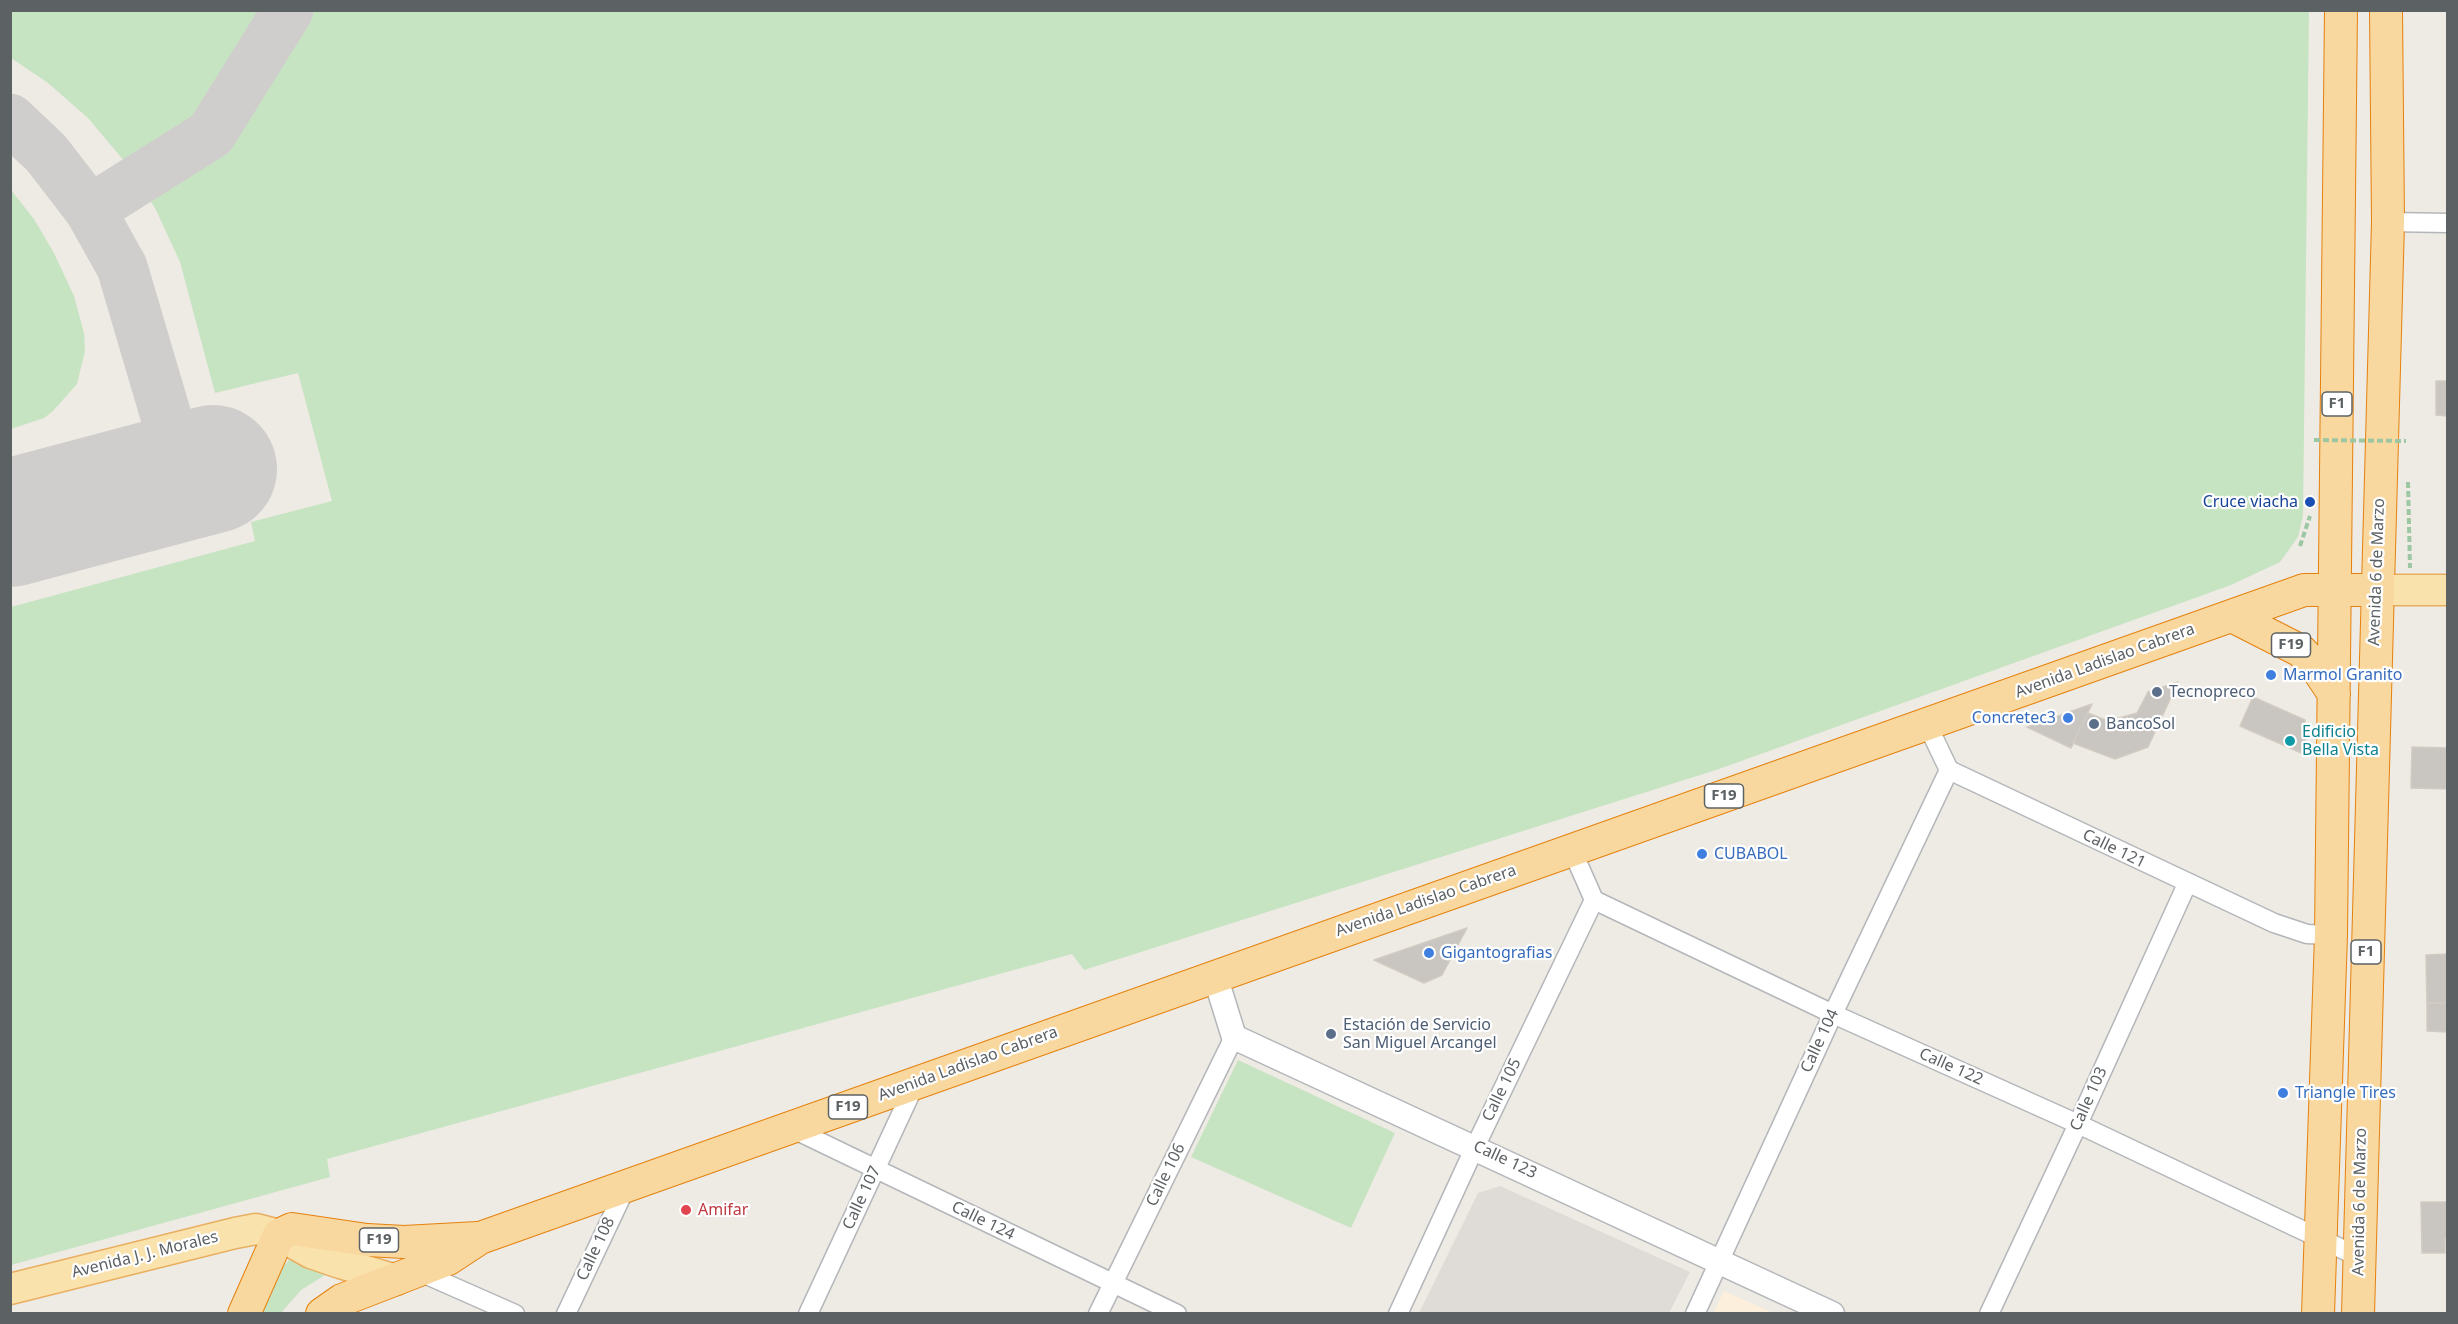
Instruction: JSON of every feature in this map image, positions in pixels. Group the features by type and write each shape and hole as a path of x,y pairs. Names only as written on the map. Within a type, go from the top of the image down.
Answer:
{"highway":[{"name":"F1","path":"2318,1314 2331,935 2340,10"},
{"name":"Avenida 6 de Marzo","path":"2358,1314 2388,222 2386,10"},
{"name":"Avenida Ladislao Cabrera","path":"322,1313 342,1300 448,1259 480,1238 2304,590 2377,590"},
{"name":"F19","path":"2232,616 2301,651 2316,667 2334,694"},
{"name":"Avenida Ladislao Cabrera","path":"279,1235 292,1229 367,1240 404,1242 480,1238"},
{"path":"244,1314 279,1235"}],"main road":[{"path":"2377,590 2448,590"},
{"name":"Avenida J. J. Morales","path":"10,1289 256,1229 279,1235 311,1253 367,1273 408,1276"}],"street":[{"path":"2388,222 2448,223"},
{"path":"1927,724 1949,770"},
{"name":"Calle 121","path":"1949,770 2274,923 2307,934 2331,935"},
{"name":"Calle 104","path":"1695,1314 1833,1014 1949,770"},
{"path":"1572,850 1594,900"},
{"name":"Calle 103","path":"1989,1314 2187,884"},
{"name":"Calle 122","path":"1594,900 1833,1014 2078,1124 2359,1257"},
{"name":"Calle 105","path":"1398,1314 1475,1147 1594,900"},
{"path":"1215,976 1234,1037"},
{"name":"Calle 123","path":"1234,1037 1832,1314"},
{"name":"Calle 106","path":"1098,1314 1234,1037"},
{"name":"Calle 107","path":"808,1314 916,1082"},
{"name":"Calle 124","path":"789,1127 1177,1314"},
{"name":"Calle 108","path":"566,1314 627,1185"},
{"path":"408,1276 514,1314"}],"path":[{"path":"2314,441 2406,441"},
{"path":"2408,474 2409,589"}],"shaded area":[{"path":"1500,1186 1690,1272 1669,1313 1419,1313 1478,1193"},
{"path":"1724,1291 1774,1313 1713,1313"}],"green space":[{"path":"11,10 2309,11 2303,516 2298,537 2280,562 2231,585 1719,769 1084,970 1072,954 327,1159 330,1177 11,1265 11,607 255,541 251,522 332,501 298,373 215,393 180,262 155,208 125,162 88,118 48,83 11,58"},
{"path":"11,190 34,219 54,253 74,296 84,333 85,351 77,384 53,411 44,418 11,429"},
{"path":"1238,1060 1395,1133 1351,1228 1191,1157"},
{"path":"290,1259 316,1263 330,1272 301,1290 281,1313 259,1314 277,1273"}],"building":[{"path":"2436,381 2448,381 2448,416 2436,415"},
{"path":"2178,682 2148,747 2115,759 2073,743 2088,713 2108,721 2137,713 2148,692"},
{"name":"Edificio Bella Vista","path":"2253,697 2305,720 2306,755 2240,726"},
{"path":"2092,704 2071,748 2027,727"},
{"path":"2412,747 2448,748 2448,789 2411,788"},
{"path":"1467,928 1442,975 1424,983 1374,960"},
{"path":"2448,954 2448,1003 2427,1003 2426,955"},
{"path":"2427,1003 2448,1003 2448,1032 2427,1031"},
{"path":"2421,1202 2447,1202 2448,1238 2445,1238 2445,1253 2422,1253"}],"taxiway":[{"path":"90,210 211,134 288,10"},
{"path":"10,119 46,153 90,210 122,267 184,477"}],"runway":[{"path":"10,523 213,469"}],"place":[{"name":"Cruce viacha","path":"2310,502"},
{"name":"Marmol Granito","path":"2271,675"},
{"name":"Tecnopreco","path":"2157,692"},
{"name":"Concretec3","path":"2068,718"},
{"name":"BancoSol","path":"2094,724"},
{"name":"Edificio Bella Vista","path":"2290,741"},
{"name":"CUBABOL","path":"1702,854"},
{"name":"Gigantografias","path":"1429,953"},
{"name":"Estación de Servicio San Miguel Arcangel","path":"1331,1034"},
{"name":"Triangle Tires","path":"2283,1093"},
{"name":"Amifar","path":"686,1210"}]}
